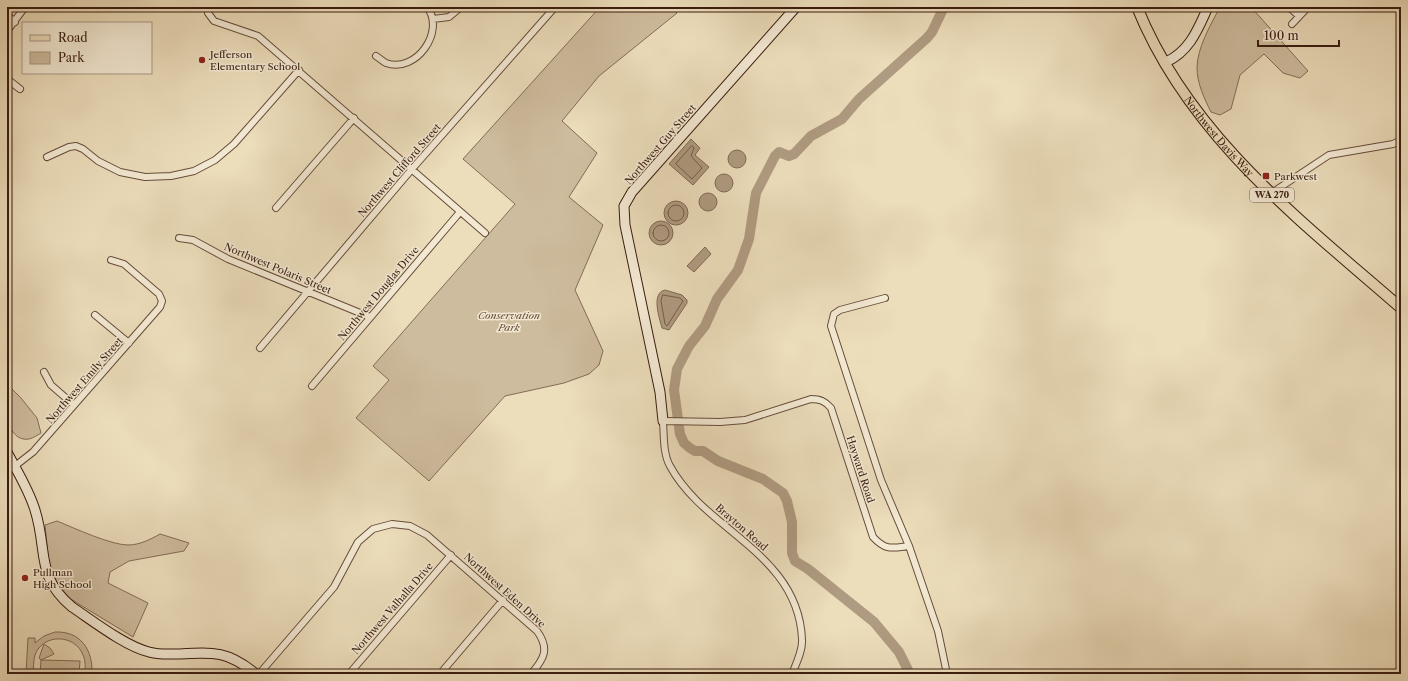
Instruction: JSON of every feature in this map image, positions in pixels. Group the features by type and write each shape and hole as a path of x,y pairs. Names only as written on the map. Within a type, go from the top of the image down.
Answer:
{"main road":[{"name":"Northwest Davis Way","path":"1137,7 1185,94 1205,123 1230,152 1270,194 1401,308"}],"street":[{"path":"7,31 25,7"},
{"path":"208,7 208,13 214,21 258,36 485,233"},
{"path":"376,56 386,63 401,65 414,60 424,49 431,36 433,19 427,7"},
{"path":"433,19 449,17 462,7"},
{"name":"Northwest Clifford Street","path":"260,348 412,169 554,7"},
{"name":"Northwest Guy Street","path":"667,421 625,225 624,206 632,192 796,7"},
{"path":"1166,62 1187,47 1196,34 1208,7"},
{"path":"1289,7 1300,16"},
{"path":"1292,24 1308,7"},
{"path":"7,15 15,22"},
{"path":"47,157 69,147 76,146 83,149 98,161 120,172 145,177 171,176 194,171 215,160 234,144 298,70"},
{"path":"7,78 20,89"},
{"path":"276,208 354,118"},
{"path":"1270,194 1329,155 1393,144 1401,140"},
{"name":"Northwest Douglas Drive","path":"312,386 460,212"},
{"name":"Northwest Polaris Street","path":"180,238 193,240 228,259 370,317"},
{"name":"Northwest Emily Street","path":"15,466 28,458 160,307 162,301 159,294 124,264 112,260"},
{"path":"885,298 840,310 834,314 832,326 881,480 909,546 938,631 946,662 947,674"},
{"path":"95,315 129,343"},
{"path":"44,372 51,385 74,405"},
{"name":"Hayward Road","path":"667,421 689,420 720,422 745,420 811,399 819,399 825,402 831,408 873,537 880,544 889,548 909,546"},
{"name":"Brayton Road","path":"667,421 669,465 682,486 701,506 767,562 787,590 797,615 802,640 792,674"},
{"path":"7,452 35,510 48,578 57,593 72,607 124,640 148,652 166,654 204,652 227,656 237,660 258,674"},
{"name":"Northwest Eden Drive","path":"258,674 334,587 358,542 372,529 392,524 410,526 427,535 537,631 544,642 545,654 531,674"},
{"name":"Northwest Valhalla Drive","path":"349,674 451,555"},
{"path":"440,674 503,600"}],"green space":[{"name":"Conservation Park","path":"600,7 671,7 677,13 599,76 562,121 597,153 569,197 603,225 575,290 603,351 599,365 589,374 564,383 505,396 429,481 356,418 389,380 373,366 515,204 463,159"},
{"path":"1220,7 1251,7 1308,71 1300,78 1283,73 1264,54 1240,75 1231,109 1220,115 1211,112 1203,96 1197,74 1197,68 1199,52 1205,36"},
{"path":"7,384 21,398 37,418 41,433 33,438 24,439 18,437 13,432 7,420"},
{"path":"57,521 92,536 121,544 128,545 141,543 160,534 189,543 184,551 129,561 110,572 108,583 148,603 133,637 64,595 54,578 49,564 45,525"},
{"path":"55,632 72,635 84,644 90,657 92,674 85,674 85,660 79,648 73,643 59,639 45,643 39,648 34,657 33,674 26,674 28,638 35,638 35,643 44,636"},
{"path":"44,644 50,648 54,654 41,660 39,658"},
{"path":"41,660 80,661 79,674 40,674"}],"water":[{"path":"691,139 700,148 695,155 709,167 693,185 669,164"},
{"path":"733,150 741,150 746,155 744,166 741,168 733,168 728,163 728,155"},
{"path":"720,174 728,174 733,179 731,190 728,192 720,192 715,187 715,179"},
{"path":"704,193 712,193 717,198 715,209 712,211 704,211 699,206 699,198"},
{"path":"676,201 685,204 688,213 685,222 676,225 667,222 664,213 667,204"},
{"path":"661,221 669,225 673,233 669,241 661,245 653,241 649,233 653,225"},
{"path":"705,247 711,254 694,272 687,266"},
{"path":"665,290 682,295 687,300 687,303 669,330 662,328 657,306 658,296"}],"waterway":[{"path":"910,674 899,652 874,622 808,569 795,561 792,553 792,522 787,501 783,493 763,479 718,461 703,451 695,451 684,443 680,434 674,390 677,369 689,346 705,326 717,299 738,270 749,239 756,193 775,156 779,152 789,156 794,154 811,136 842,119 859,99 927,38 932,32 944,7"}],"place":[{"name":"Jefferson Elementary School","path":"202,60"},
{"name":"Parkwest","path":"1266,176"},
{"name":"Pullman High School","path":"25,578"}]}
